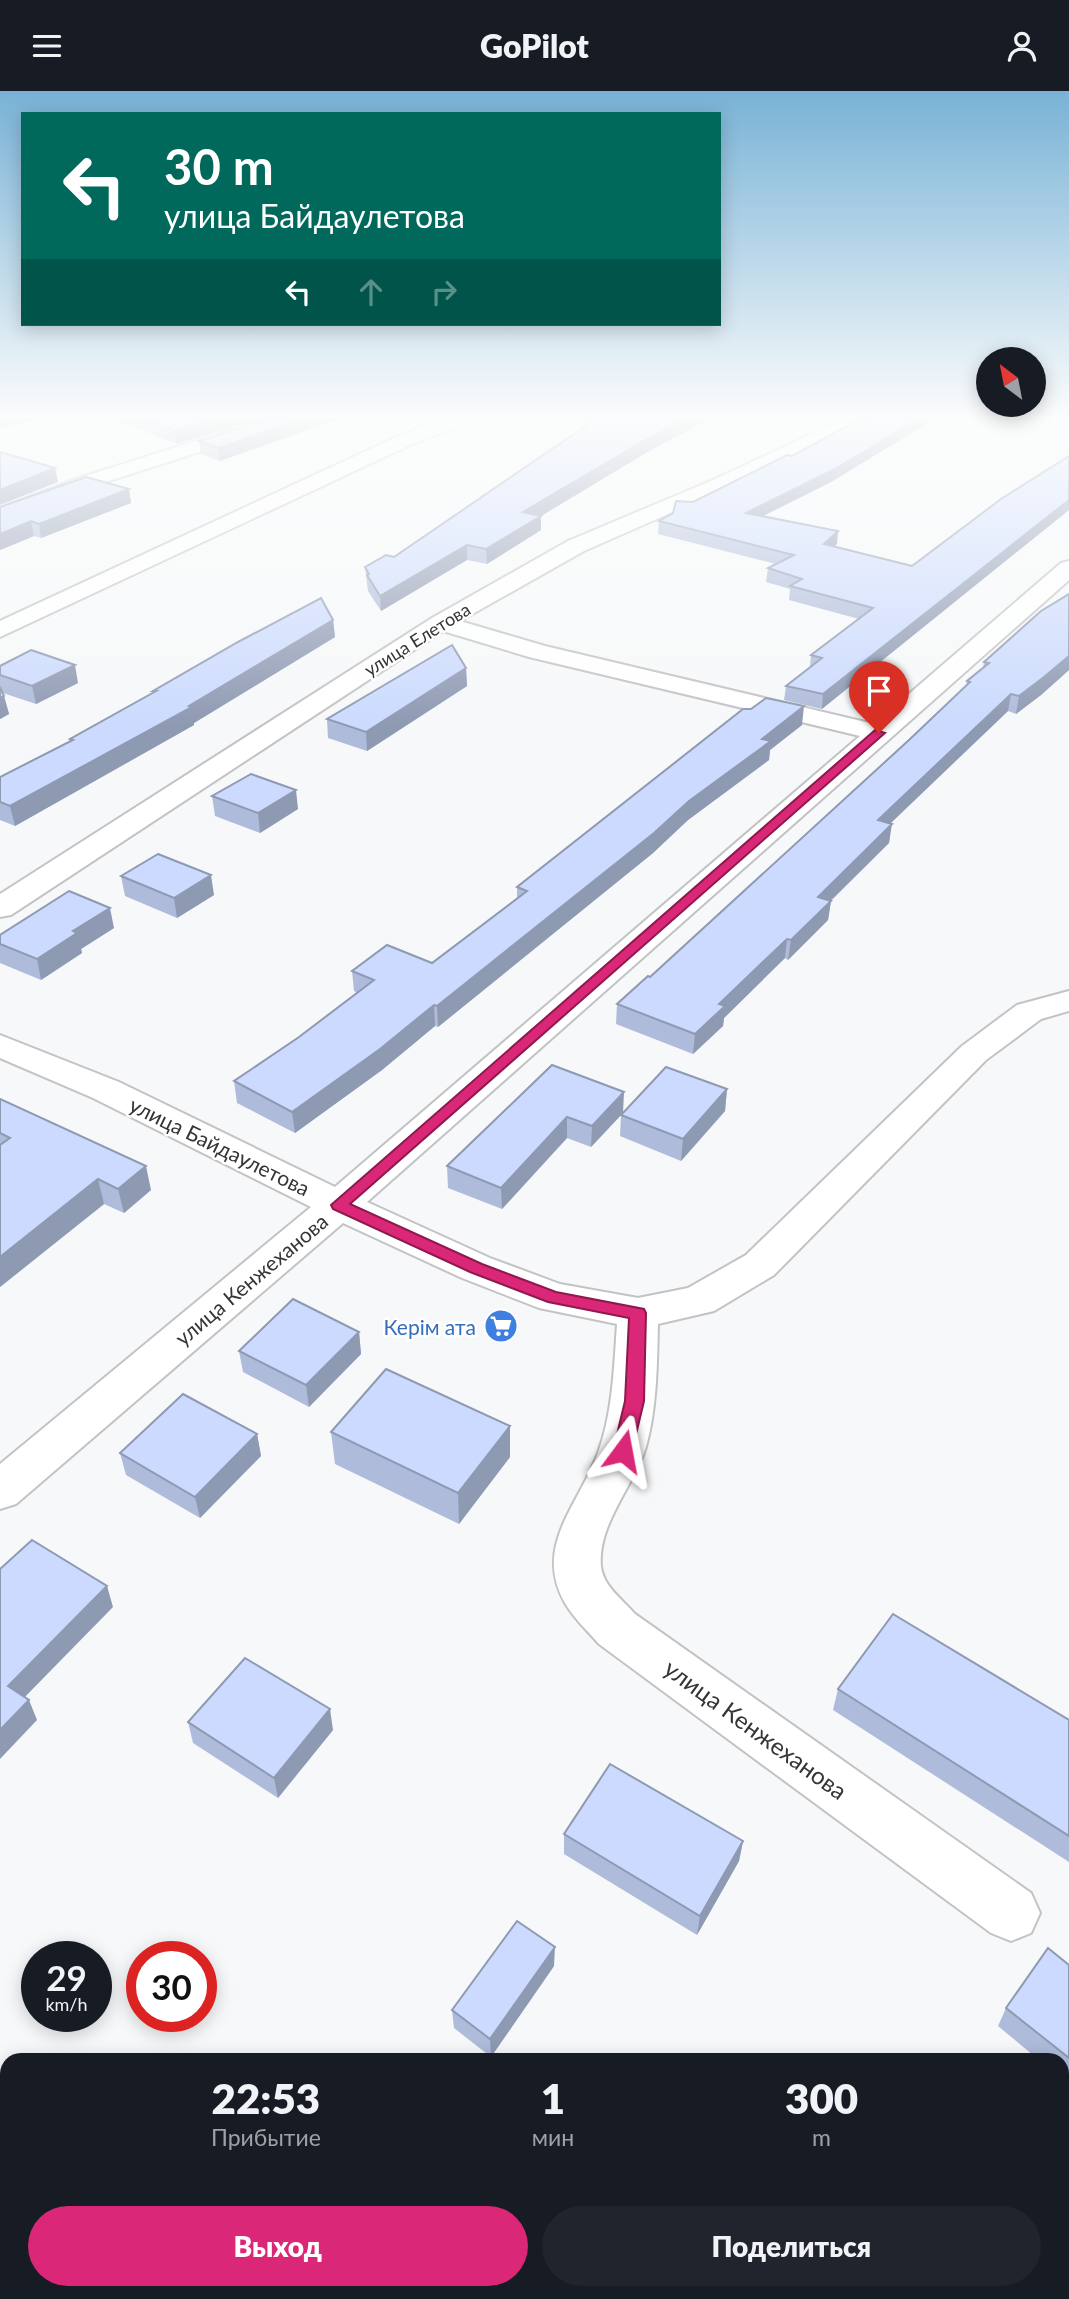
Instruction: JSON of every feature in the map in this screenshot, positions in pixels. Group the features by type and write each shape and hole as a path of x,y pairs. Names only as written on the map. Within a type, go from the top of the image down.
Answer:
{"street":[{"path":"0,630 232,521"},
{"name":"улица Елетова","path":"0,908 440,623 576,546 634,521"},
{"name":"улица Кенжеханова","path":"0,1491 339,1205 1069,568"},
{"path":"440,623 538,652 879,733"},
{"path":"638,1313 699,1301 760,1265 974,1053 1028,1012 1069,1001"},
{"name":"улица Байдаулетова","path":"0,1045 106,1090 339,1205 476,1268 554,1298 638,1313"},
{"name":"улица Кенжеханова","path":"638,1313 635,1401 623,1451 596,1503 577,1548 580,1585 617,1629 1011,1913"}],"building":[{"path":"0,521 31,521 0,534"},
{"path":"447,521 533,521 486,549 467,545 380,596 365,567 386,555 394,557"},
{"path":"659,521 787,521 838,531 824,544 912,566 972,521 1042,521 823,694 786,686 822,658 811,655 873,608 790,586 802,579 768,568 794,555"},
{"path":"1069,594 1069,656 1019,696 1011,694 878,820 892,824 818,897 831,901 719,1004 725,1006 695,1034 617,1004 650,977 909,740 970,682 967,681 989,663 984,662 1041,611"},
{"path":"321,598 333,620 189,706 192,707 10,806 0,802 0,777 73,740 70,739 238,642"},
{"path":"452,645 466,668 366,732 327,719"},
{"path":"31,650 75,665 32,686 0,675 0,666"},
{"path":"766,698 804,706 762,739 771,741 689,801 654,833 380,1049 292,1112 234,1081 299,1037 374,980 352,971 387,945 432,963 527,891 517,887 743,709 751,709"},
{"path":"251,774 296,790 258,813 212,796"},
{"path":"158,854 211,875 174,898 121,876"},
{"path":"69,891 110,908 73,931 77,933 37,959 0,944 0,935"},
{"path":"552,1065 624,1092 592,1126 567,1117 501,1188 447,1166"},
{"path":"666,1067 727,1089 683,1139 621,1115"},
{"path":"0,1099 146,1166 118,1189 98,1179 0,1257 0,1145 10,1138 0,1133"},
{"path":"293,1299 359,1332 306,1385 239,1351"},
{"path":"386,1369 510,1426 458,1493 331,1432"},
{"path":"183,1394 257,1434 195,1497 120,1453"},
{"path":"32,1540 107,1586 8,1686 29,1700 0,1730 0,1569"},
{"path":"893,1614 1069,1720 1069,1836 838,1689"},
{"path":"245,1658 330,1709 274,1778 188,1722"},
{"path":"610,1764 743,1841 700,1916 564,1834"},
{"path":"517,1921 555,1947 490,2039 452,2010"},
{"path":"1048,1948 1069,1965 1069,2053 1063,2053 1006,2008"}],"place":[{"name":"Керім ата","path":"501,1326"}],"route":[{"path":"623,1451 635,1401 638,1313 554,1298 476,1268 339,1205 879,733"}]}
